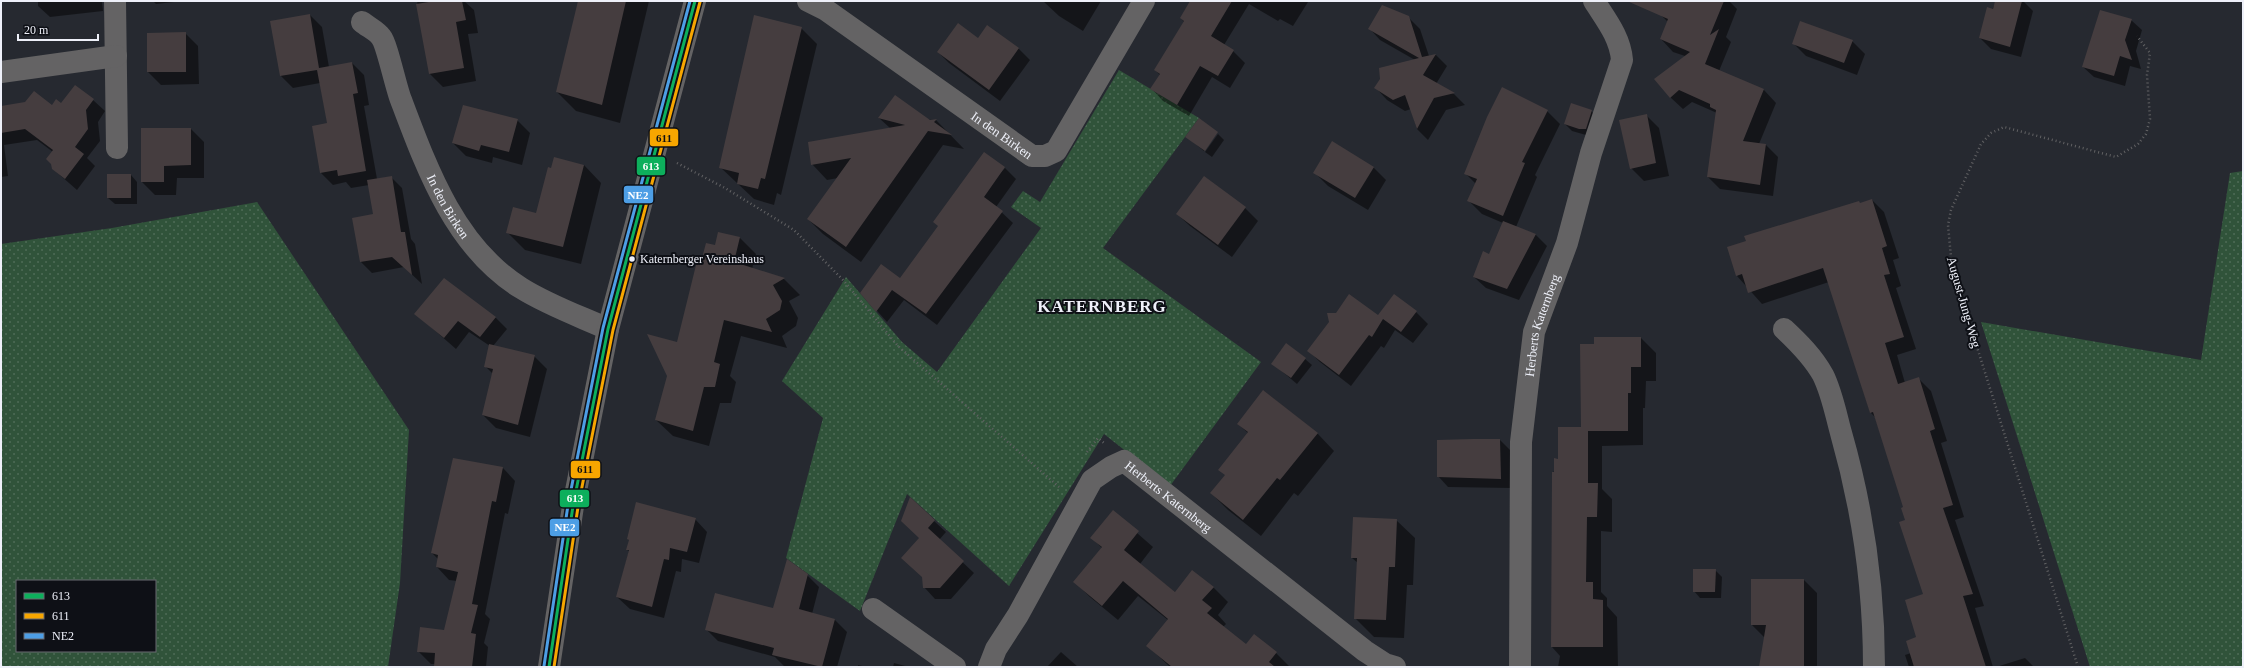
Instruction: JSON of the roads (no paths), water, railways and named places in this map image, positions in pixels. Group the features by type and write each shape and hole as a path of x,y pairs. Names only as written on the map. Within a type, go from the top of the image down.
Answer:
{"street":[{"path":"115,1 117,148"},
{"path":"549,667 573,506 608,329 695,1"},
{"name":"In den Birken","path":"808,1 826,10 1032,156 1045,156 1056,151 1144,1"},
{"name":"Herberts Katernberg","path":"1520,667 1521,442 1534,332 1567,243 1591,153 1622,60 1621,46 1594,1"},
{"name":"In den Birken","path":"362,22 382,37 397,92 424,162 442,198 465,234 492,264 520,288 556,307 608,329"},
{"path":"1,72 116,56"},
{"path":"1784,329 1804,349 1824,377 1847,453 1857,495 1869,560 1874,667"},
{"name":"Herberts Katernberg","path":"989,667 996,649 1018,615 1092,480 1111,467 1124,461 1365,651 1385,664 1396,667"},
{"path":"873,609 955,667"}],"place":[{"name":"Katernberger Vereinshaus","path":"632,259"}],"district":[{"name":"KATERNBERG","path":"1102,306"}]}
